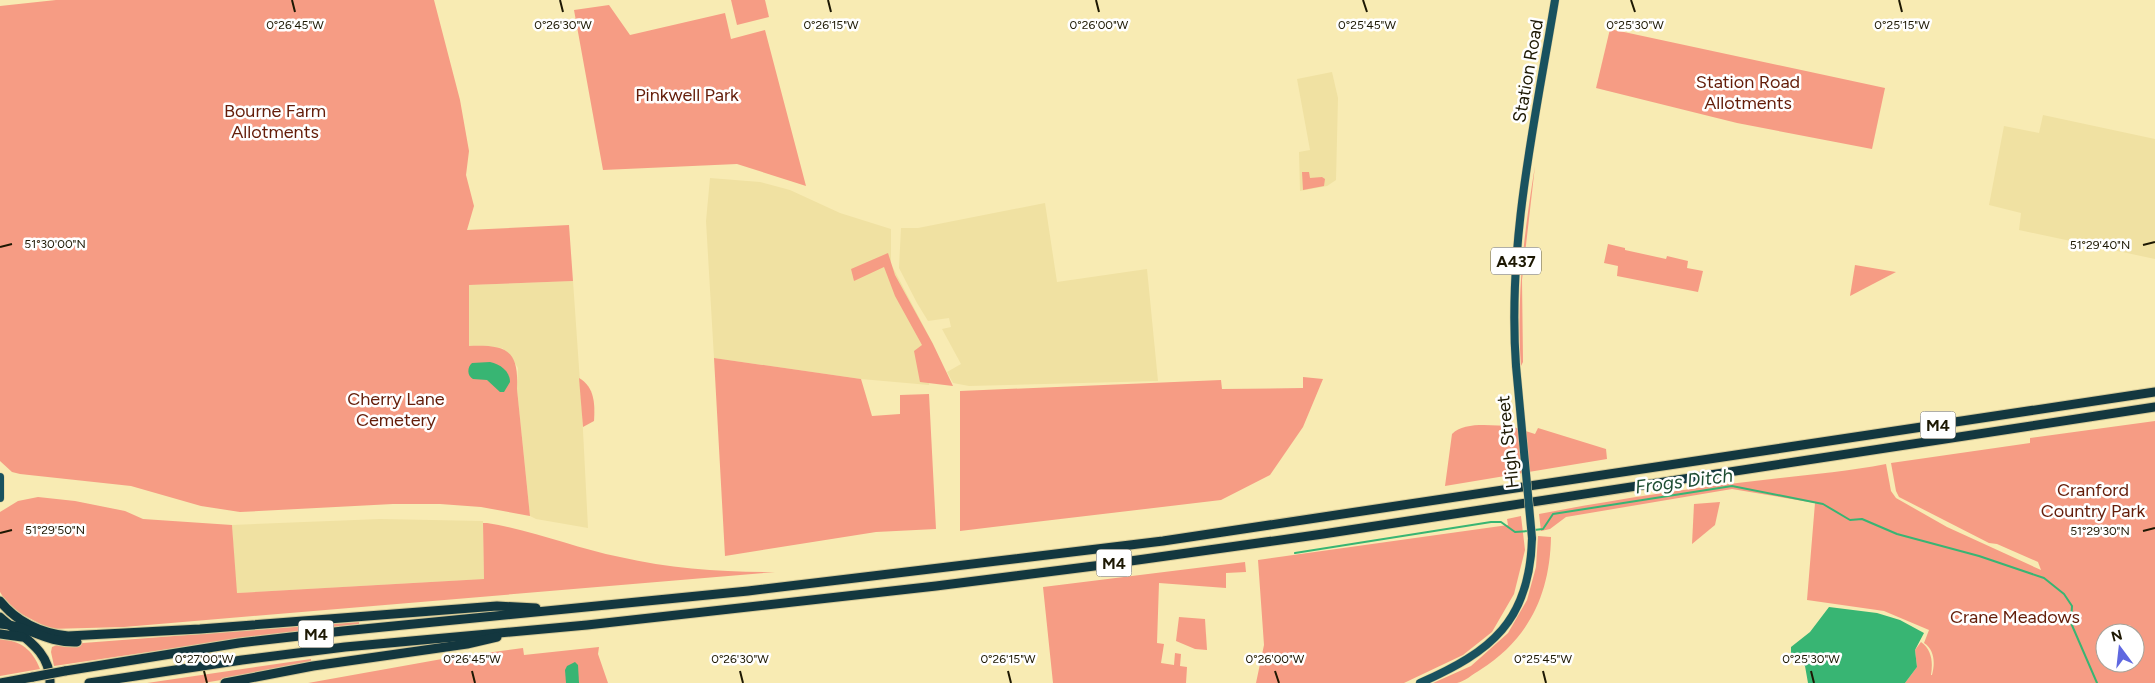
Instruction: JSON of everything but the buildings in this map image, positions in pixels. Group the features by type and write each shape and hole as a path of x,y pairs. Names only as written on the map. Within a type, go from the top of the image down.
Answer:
{"highway":[{"name":"M4","path":"0,683 220,646 334,632 900,574 1162,541 2155,392"},
{"name":"M4","path":"89,683 317,650 526,630 936,586 1217,550 2155,407"},
{"name":"M4","path":"0,601 22,621 49,633 68,636 102,636 486,606 568,609"},
{"name":"M4","path":"0,617 4,625 25,638 43,654 50,682"},
{"name":"M4","path":"4,625 42,638 64,642 80,641 102,636"},
{"name":"M4","path":"225,683 313,666 467,644 526,630"},
{"path":"0,634 25,638"}],"main road":[{"name":"Station Road","path":"1530,146 1555,0"},
{"name":"High Street","path":"1420,683 1476,655 1505,626 1524,593 1532,558 1532,538 1516,366 1514,283 1530,146"},
{"path":"0,477 0,498"}],"shaded area":[{"path":"1332,72 1338,98 1336,180 1327,186 1300,191 1299,152 1310,150 1297,79"},
{"path":"2043,115 2155,139 2155,259 2019,230 2021,213 1989,205 2004,126 2039,133"},
{"path":"710,178 760,182 790,190 840,213 891,229 891,264 933,344 929,385 861,379 714,358 706,221"},
{"path":"1045,203 1057,282 1147,269 1158,381 969,386 953,383 947,372 961,364 942,329 951,327 949,318 928,321 917,303 899,268 901,228 918,228"},
{"path":"573,281 588,528 536,519 530,516 517,389 518,368 509,354 502,348 469,346 469,285"},
{"path":"490,362 501,366 510,378 510,382 504,392 500,392 487,380 473,379 469,374 472,363"},
{"path":"380,519 483,521 484,579 236,593 232,525"},
{"path":"1829,607 1877,613 1900,620 1924,633 1915,650 1917,667 1905,683 1808,683 1805,666 1791,653 1791,647 1810,632"},
{"path":"575,662 578,665 579,683 566,683 565,670 567,666"}],"green space":[{"path":"56,0 434,0 460,100 469,151 466,175 474,206 467,230 569,225 573,281 469,285 469,346 501,349 508,352 516,365 530,516 481,507 440,504 393,504 240,512 201,506 131,486 20,474 12,472 0,461 0,6"},
{"path":"731,0 765,0 769,17 737,25"},
{"name":"Pinkwell Park","path":"609,5 630,35 725,13 731,39 765,30 806,186 737,164 603,170 574,10"},
{"name":"Station Road Allotments","path":"1610,29 1885,88 1872,149 1737,123 1596,88"},
{"path":"1535,166 1522,280 1523,362 1521,366 1520,291 1527,216"},
{"path":"1302,172 1309,172 1310,178 1322,177 1325,179 1324,186 1303,190"},
{"path":"1608,244 1625,248 1625,250 1666,259 1667,256 1688,261 1687,268 1703,271 1698,292 1617,276 1618,266 1604,263"},
{"path":"888,253 895,275 933,344 953,386 920,382 914,351 922,345 895,296 884,267 854,281 851,269"},
{"path":"1855,265 1896,272 1850,296"},
{"path":"714,358 861,379 872,416 900,414 900,395 929,394 936,529 876,532 725,556"},
{"path":"1303,377 1323,379 1303,427 1270,475 1221,500 960,531 960,391 1221,380 1222,389 1303,388"},
{"path":"579,378 591,391 594,403 594,421 583,427"},
{"path":"2155,421 2155,683 1905,683 1917,667 1915,650 1921,642 1930,653 1932,675 1934,666 1932,653 1924,643 1929,630 1884,611 1807,600 1815,503 1732,489 1566,517 1550,529 1541,531 1539,514 1668,492 1886,464 1891,491 1896,498 1947,527 2041,570 2038,562 1997,544 1989,543 1899,497 1896,491 1891,463 2030,443 2030,438"},
{"path":"1471,426 1510,426 1535,434 1538,428 1606,449 1607,459 1445,486 1452,434 1464,427"},
{"path":"38,497 75,501 125,511 143,519 232,525 237,593 484,579 483,523 521,530 639,561 678,567 775,572 124,627 50,629 10,608 0,592 0,512 18,501"},
{"path":"1720,502 1715,525 1692,544 1694,504"},
{"path":"1521,516 1525,550 1514,594 1492,632 1463,655 1404,683 1256,683 1264,645 1258,560 1508,525 1507,519"},
{"path":"1538,536 1551,537 1550,558 1541,596 1534,613 1524,629 1497,658 1466,680 1457,683 1433,683 1471,666 1508,633 1527,600 1536,567"},
{"path":"1245,562 1246,572 1226,573 1226,588 1159,583 1157,643 1164,644 1161,663 1174,665 1175,653 1181,654 1180,666 1187,667 1186,683 1053,683 1043,587"},
{"path":"1179,617 1205,619 1207,650 1195,649 1176,641"},
{"path":"359,622 359,624 243,638 54,666 51,652 52,647 57,645"},
{"path":"0,639 25,647 33,656 40,669 0,676"},
{"path":"599,647 598,654 608,683 308,683 442,659 523,648 524,655"},
{"path":"311,659 311,665 203,683 147,683"}],"waterway":[{"name":"Frogs Ditch","path":"1534,530 1543,529 1553,514 1732,486 1823,504 1850,520 1862,519 1897,534 1979,556 2044,578 2064,594 2072,606 2071,623 2097,683"},
{"name":"Frogs Ditch","path":"1295,553 1491,522 1501,522 1515,532 1529,531"}],"park label":[{"name":"Bourne Farm Allotments","path":"275,121"},
{"name":"Cherry Lane Cemetery","path":"396,409"},
{"name":"Cranford Country Park","path":"2093,500"},
{"name":"Crane Meadows","path":"2015,617"}]}
